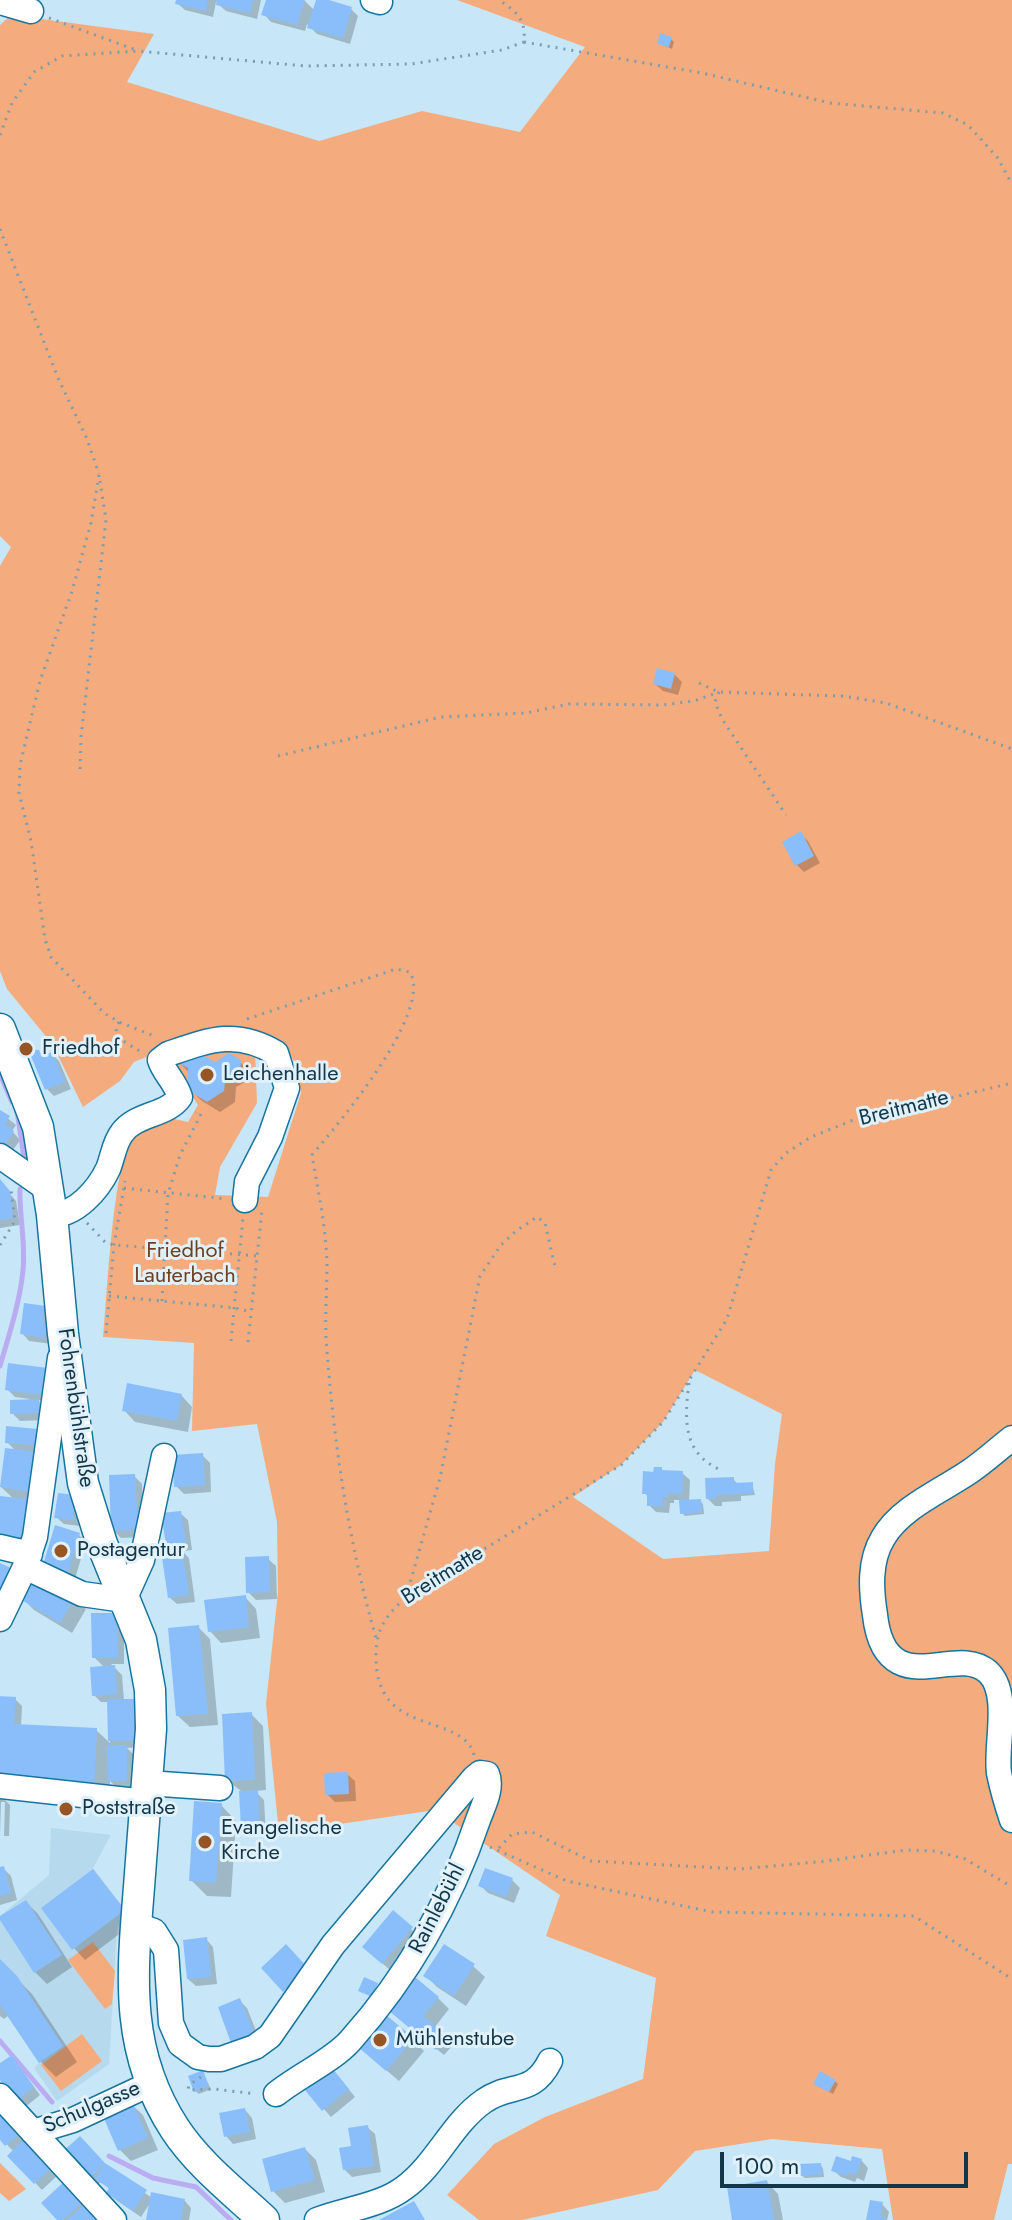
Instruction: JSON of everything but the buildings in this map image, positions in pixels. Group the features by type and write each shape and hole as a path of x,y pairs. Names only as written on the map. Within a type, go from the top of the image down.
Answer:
{"main road":[{"name":"Fohrenbühlstraße","path":"0,1029 38,1127 59,1203 63,1334 83,1483 90,1511 141,1640 150,1690 132,1993 142,2060 150,2084 174,2128 191,2150 264,2220"}],"street":[{"path":"0,2 31,11"},
{"path":"0,1156 59,1203 90,1195 107,1170 122,1131 135,1121 175,1104 180,1097 176,1084 162,1069 160,1060 168,1054 226,1037 258,1042 276,1053 287,1088 270,1137 247,1182 254,1201"},
{"path":"0,1619 27,1560 39,1515 63,1334"},
{"path":"1012,1438 973,1470 895,1522 882,1539 874,1560 872,1585 883,1647 898,1661 913,1667 973,1664 989,1673 1001,1714 999,1771 1012,1820"},
{"path":"0,1547 82,1594 124,1600 142,1560 164,1456"},
{"name":"Rainlebühl","path":"276,2094 348,2043 424,1945 446,1903 471,1842 489,1786 487,1774 480,1773 474,1778"},
{"path":"136,1925 154,1931 166,1950 171,2023 180,2044 198,2057 221,2059 255,2047 270,2036 333,1945 474,1778"},
{"path":"0,1786 146,1793 220,1788"},
{"path":"317,2220 384,2198 404,2188 484,2100 531,2085 540,2079 550,2061"},
{"name":"Schulgasse","path":"33,2132 73,2120 150,2084"},
{"path":"0,2096 114,2220"}],"path":[{"path":"499,0 514,10 525,27 524,42"},
{"path":"31,11 138,51"},
{"path":"0,135 12,103 34,72 62,56 138,51 305,66 411,64 502,50 524,42 702,73 830,103 943,113 968,125 997,157 1012,184"},
{"path":"0,229 58,378 87,439 99,475 106,520 80,769"},
{"path":"99,475 91,523 72,591 40,681 19,778 51,957 104,1013 159,1037"},
{"path":"699,683 719,692"},
{"path":"719,692 715,702 722,719 786,815"},
{"path":"278,756 441,717 526,713 569,704 663,705 694,701 719,692 843,696 886,703 1012,749"},
{"path":"235,1021 262,1015 396,969 410,972 414,979 415,996 401,1031 362,1092 312,1155 327,1262 326,1334 332,1397 352,1538 376,1638 376,1668 381,1689 397,1711 458,1736 472,1746 476,1761 474,1778"},
{"path":"119,1022 117,1037 150,1058"},
{"name":"Breitmatte","path":"376,1638 388,1614 406,1597 621,1465 663,1422 727,1319 771,1170 786,1153 811,1137 873,1112 917,1106 1012,1083"},
{"path":"162,1301 168,1194 180,1155 201,1114 175,1104"},
{"path":"106,1333 114,1245 126,1176"},
{"path":"0,1245 15,1221 11,1186"},
{"path":"124,1188 254,1201"},
{"path":"231,1341 240,1254 254,1201"},
{"path":"248,1342 258,1256 254,1201"},
{"path":"59,1203 95,1234 114,1245 258,1256"},
{"path":"406,1597 440,1478 480,1276 501,1245 537,1217 545,1223 556,1271"},
{"path":"109,1296 251,1312"},
{"path":"689,1379 687,1417 692,1447 700,1459 721,1470"},
{"path":"1012,1887 965,1859 935,1851 906,1850 740,1869 591,1861 532,1832 512,1834 499,1849 567,1881 712,1912 914,1916 1012,1979"},
{"path":"221,2059 189,2085 188,2090 276,2094"}],"shaded area":[{"path":"51,1828 111,1835 93,1868 125,1910 117,1929 109,2064 57,2101 34,2068 39,2063 0,2005 0,1916 49,1875"}],"green space":[{"name":"Friedhof Lauterbach","path":"457,0 1012,0 1012,2164 1008,2164 994,2220 893,2220 882,2149 772,2139 695,2151 658,2190 522,2220 479,2220 447,2195 494,2144 545,2117 643,2079 656,1978 546,1936 560,1895 435,1810 279,1833 266,1704 278,1592 277,1522 257,1424 192,1431 194,1343 103,1337 114,1209 129,1134 170,1118 188,1122 198,1105 169,1060 221,1043 255,1049 257,1103 220,1167 215,1195 268,1197 301,1093 295,1062 278,1040 256,1032 181,1043 134,1062 120,1081 83,1107 53,1045 7,989 0,971 0,566 11,547 0,536 0,25 11,15 154,34 127,82 319,141 422,111 520,132 585,47","holes":["695,1370 782,1414 769,1551 663,1559 573,1497 621,1465 663,1422"]},
{"path":"93,1942 115,1971 112,2004 105,2009 68,1960"},
{"path":"82,2034 102,2061 61,2091 41,2065"},
{"path":"0,2163 26,2189 9,2201 0,2193"}],"waterway":[{"path":"0,1074 12,1102"},
{"path":"17,1111 24,1157"},
{"path":"0,1366 17,1306 23,1270 20,1189"},
{"path":"0,2041 52,2102"},
{"path":"109,2156 153,2178 196,2187 231,2220"}],"place":[{"name":"Friedhof","path":"26,1049"},
{"name":"Leichenhalle","path":"207,1075"},
{"name":"Postagentur","path":"61,1551"},
{"name":"Poststraße","path":"66,1809"},
{"name":"Evangelische Kirche","path":"205,1842"},
{"name":"Mühlenstube","path":"380,2040"}]}
